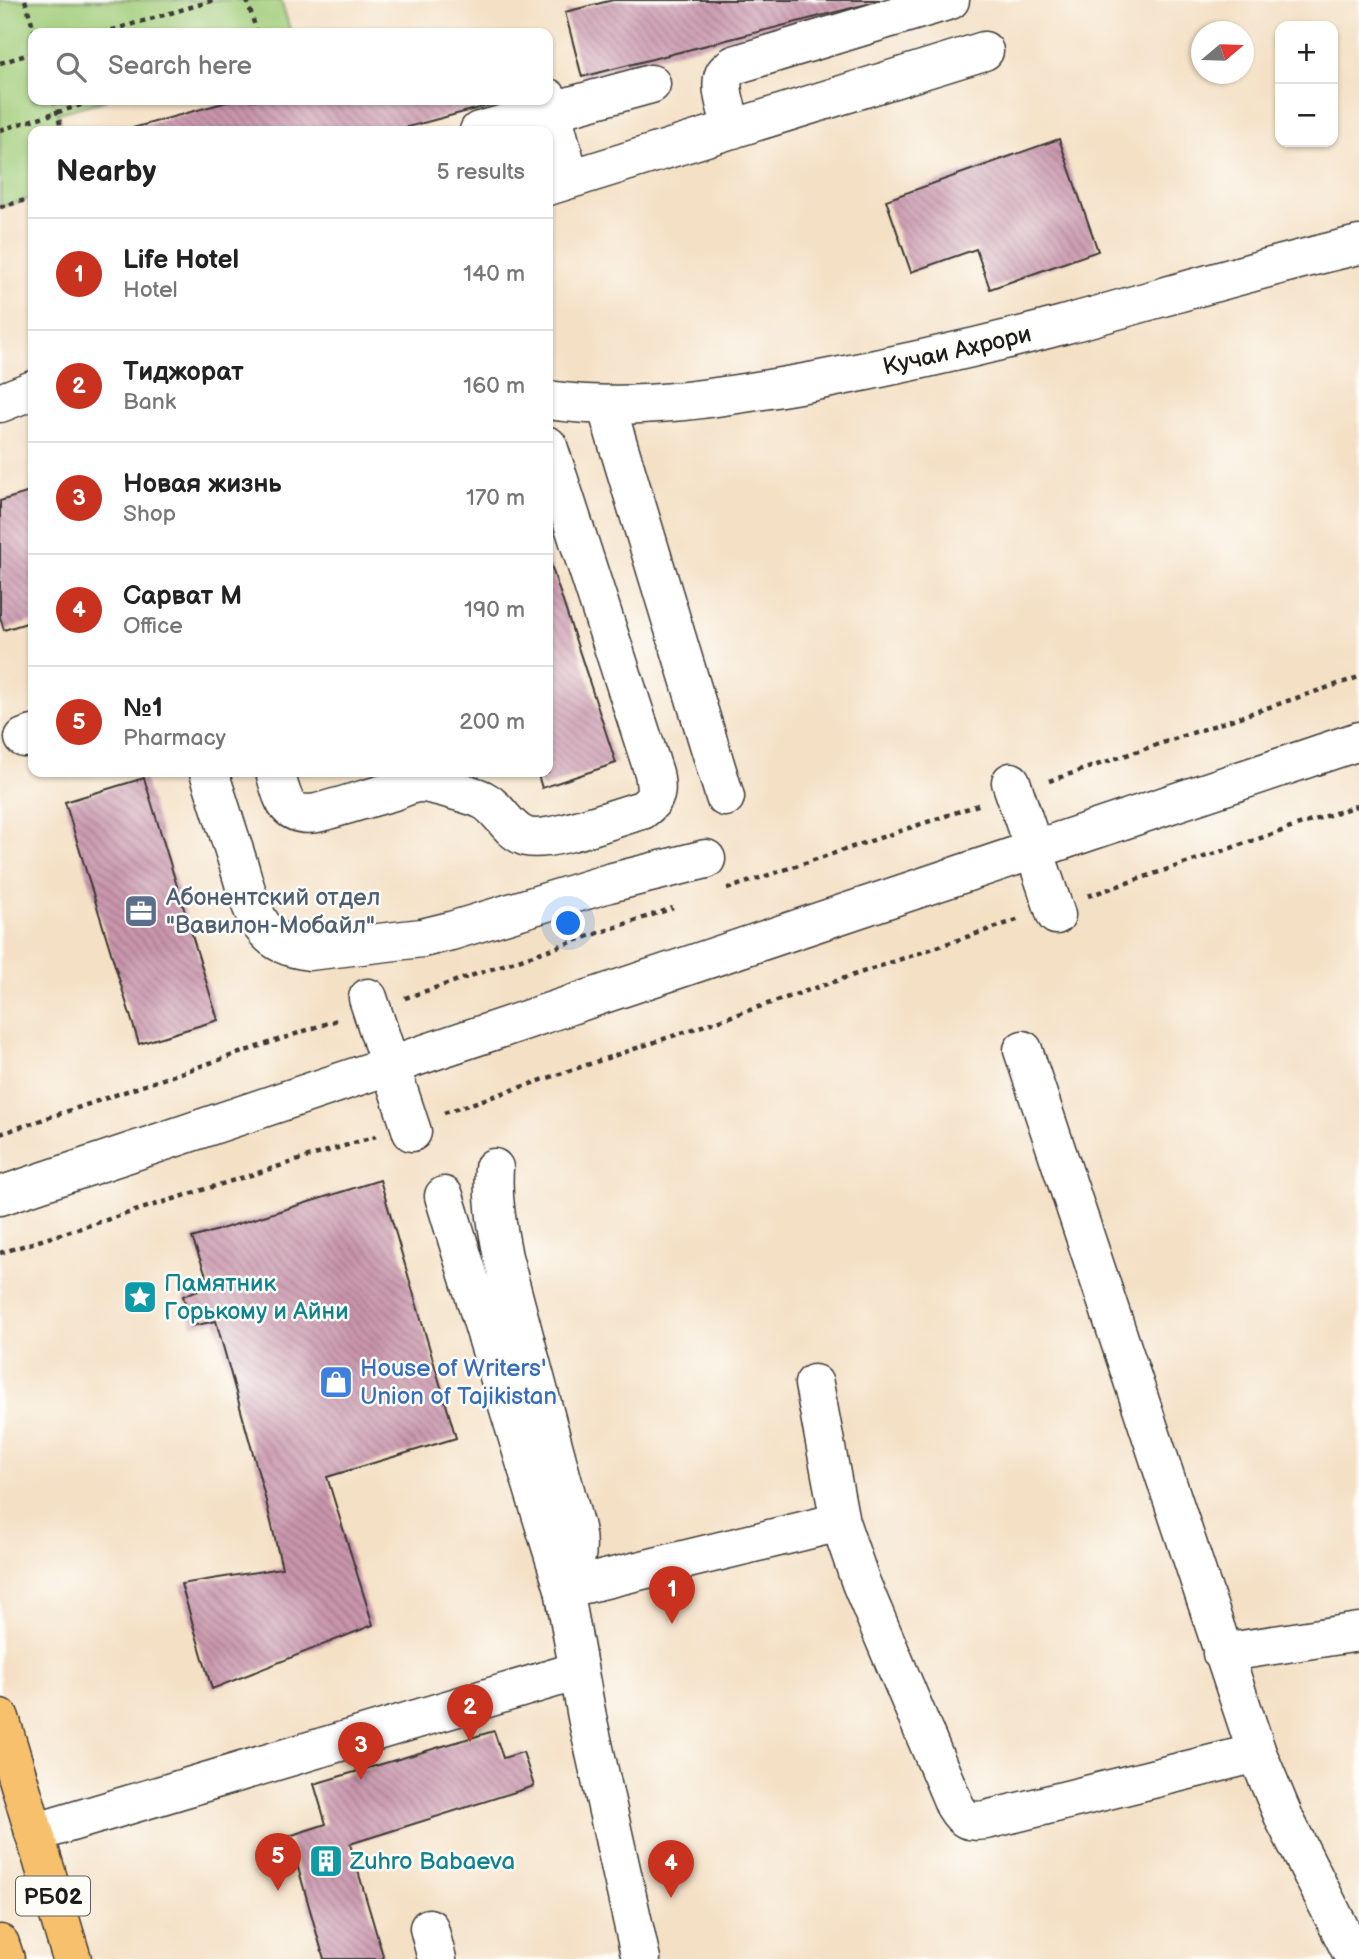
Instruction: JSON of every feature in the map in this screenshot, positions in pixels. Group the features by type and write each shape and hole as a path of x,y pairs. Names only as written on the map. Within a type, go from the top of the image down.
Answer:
{"highway":[{"name":"РБ02","path":"0,1718 72,1959"},
{"name":"РБ02","path":"0,1944 5,1959"}],"street":[{"path":"733,129 723,81 725,72 734,65 950,0"},
{"path":"553,136 559,182 984,51"},
{"path":"553,104 651,84"},
{"path":"492,126 549,105 552,126"},
{"name":"Кучаи Ахрори","path":"553,400 606,405 661,403 756,392 849,375 1063,325 1205,284 1359,245"},
{"path":"0,403 28,392"},
{"path":"606,405 724,797"},
{"path":"277,777 285,803 292,811 303,815 317,813 418,777 486,801 517,833 542,838 642,810 652,803 656,796 654,773 553,461"},
{"path":"0,1196 1359,741"},
{"path":"211,777 257,916 265,931 280,943 295,949 309,951 432,936 609,883 706,859"},
{"path":"1011,782 1055,911"},
{"path":"368,998 411,1129"},
{"path":"1023,1050 1256,1753 1285,1820 1345,1907 1355,1959"},
{"path":"494,1168 495,1216 503,1257 575,1528 578,1553 564,1589"},
{"path":"444,1196 564,1589 598,1770 641,1959"},
{"path":"814,1384 841,1522 861,1583 961,1816 971,1822 986,1821 1256,1753"},
{"path":"564,1589 841,1522"},
{"path":"1222,1653 1359,1632"},
{"path":"34,1833 578,1671"}],"path":[{"path":"25,0 33,28"},
{"path":"119,28 215,0"},
{"path":"247,0 255,28"},
{"path":"0,63 28,55"},
{"path":"56,105 61,126"},
{"path":"0,130 82,105"},
{"path":"0,207 28,199"},
{"path":"0,1252 411,1129 1359,805"}],"green space":[{"path":"0,0 281,0 289,28 28,28 28,105 88,105 58,113 61,126 28,126 28,199 0,207"}],"building":[{"path":"613,0 879,1 582,77 565,12"},
{"path":"216,105 490,105 412,126 140,126"},
{"path":"1059,139 1098,251 990,289 976,249 911,272 886,200"},
{"path":"28,493 28,623 4,630 0,617 0,501"},
{"path":"553,571 616,763 542,788 539,777 553,777"},
{"name":"Абонентский отдел \"Вавилон-Мобайл\"","path":"144,778 218,1020 139,1044 65,802"},
{"name":"House of Writers' Union of Tajikistan","path":"380,1180 456,1438 327,1477 373,1625 212,1689 181,1584 282,1568 216,1321 192,1326 183,1296 210,1285 192,1238"},
{"name":"Zuhro Babaeva","path":"494,1731 503,1758 523,1752 534,1786 350,1844 384,1959 324,1959 289,1836 326,1824 314,1784"}],"place":[{"name":"Абонентский отдел \"Вавилон-Мобайл\"","path":"141,911"},
{"name":"Памятник Горькому и Айни","path":"140,1297"},
{"name":"House of Writers' Union of Tajikistan","path":"336,1382"},
{"name":"Life Hotel","path":"672,1624"},
{"name":"Тиджорат","path":"470,1742"},
{"name":"Новая жизнь","path":"361,1780"},
{"name":"Zuhro Babaeva","path":"326,1861"},
{"name":"№1","path":"278,1891"},
{"name":"Сарват М","path":"671,1898"}]}
